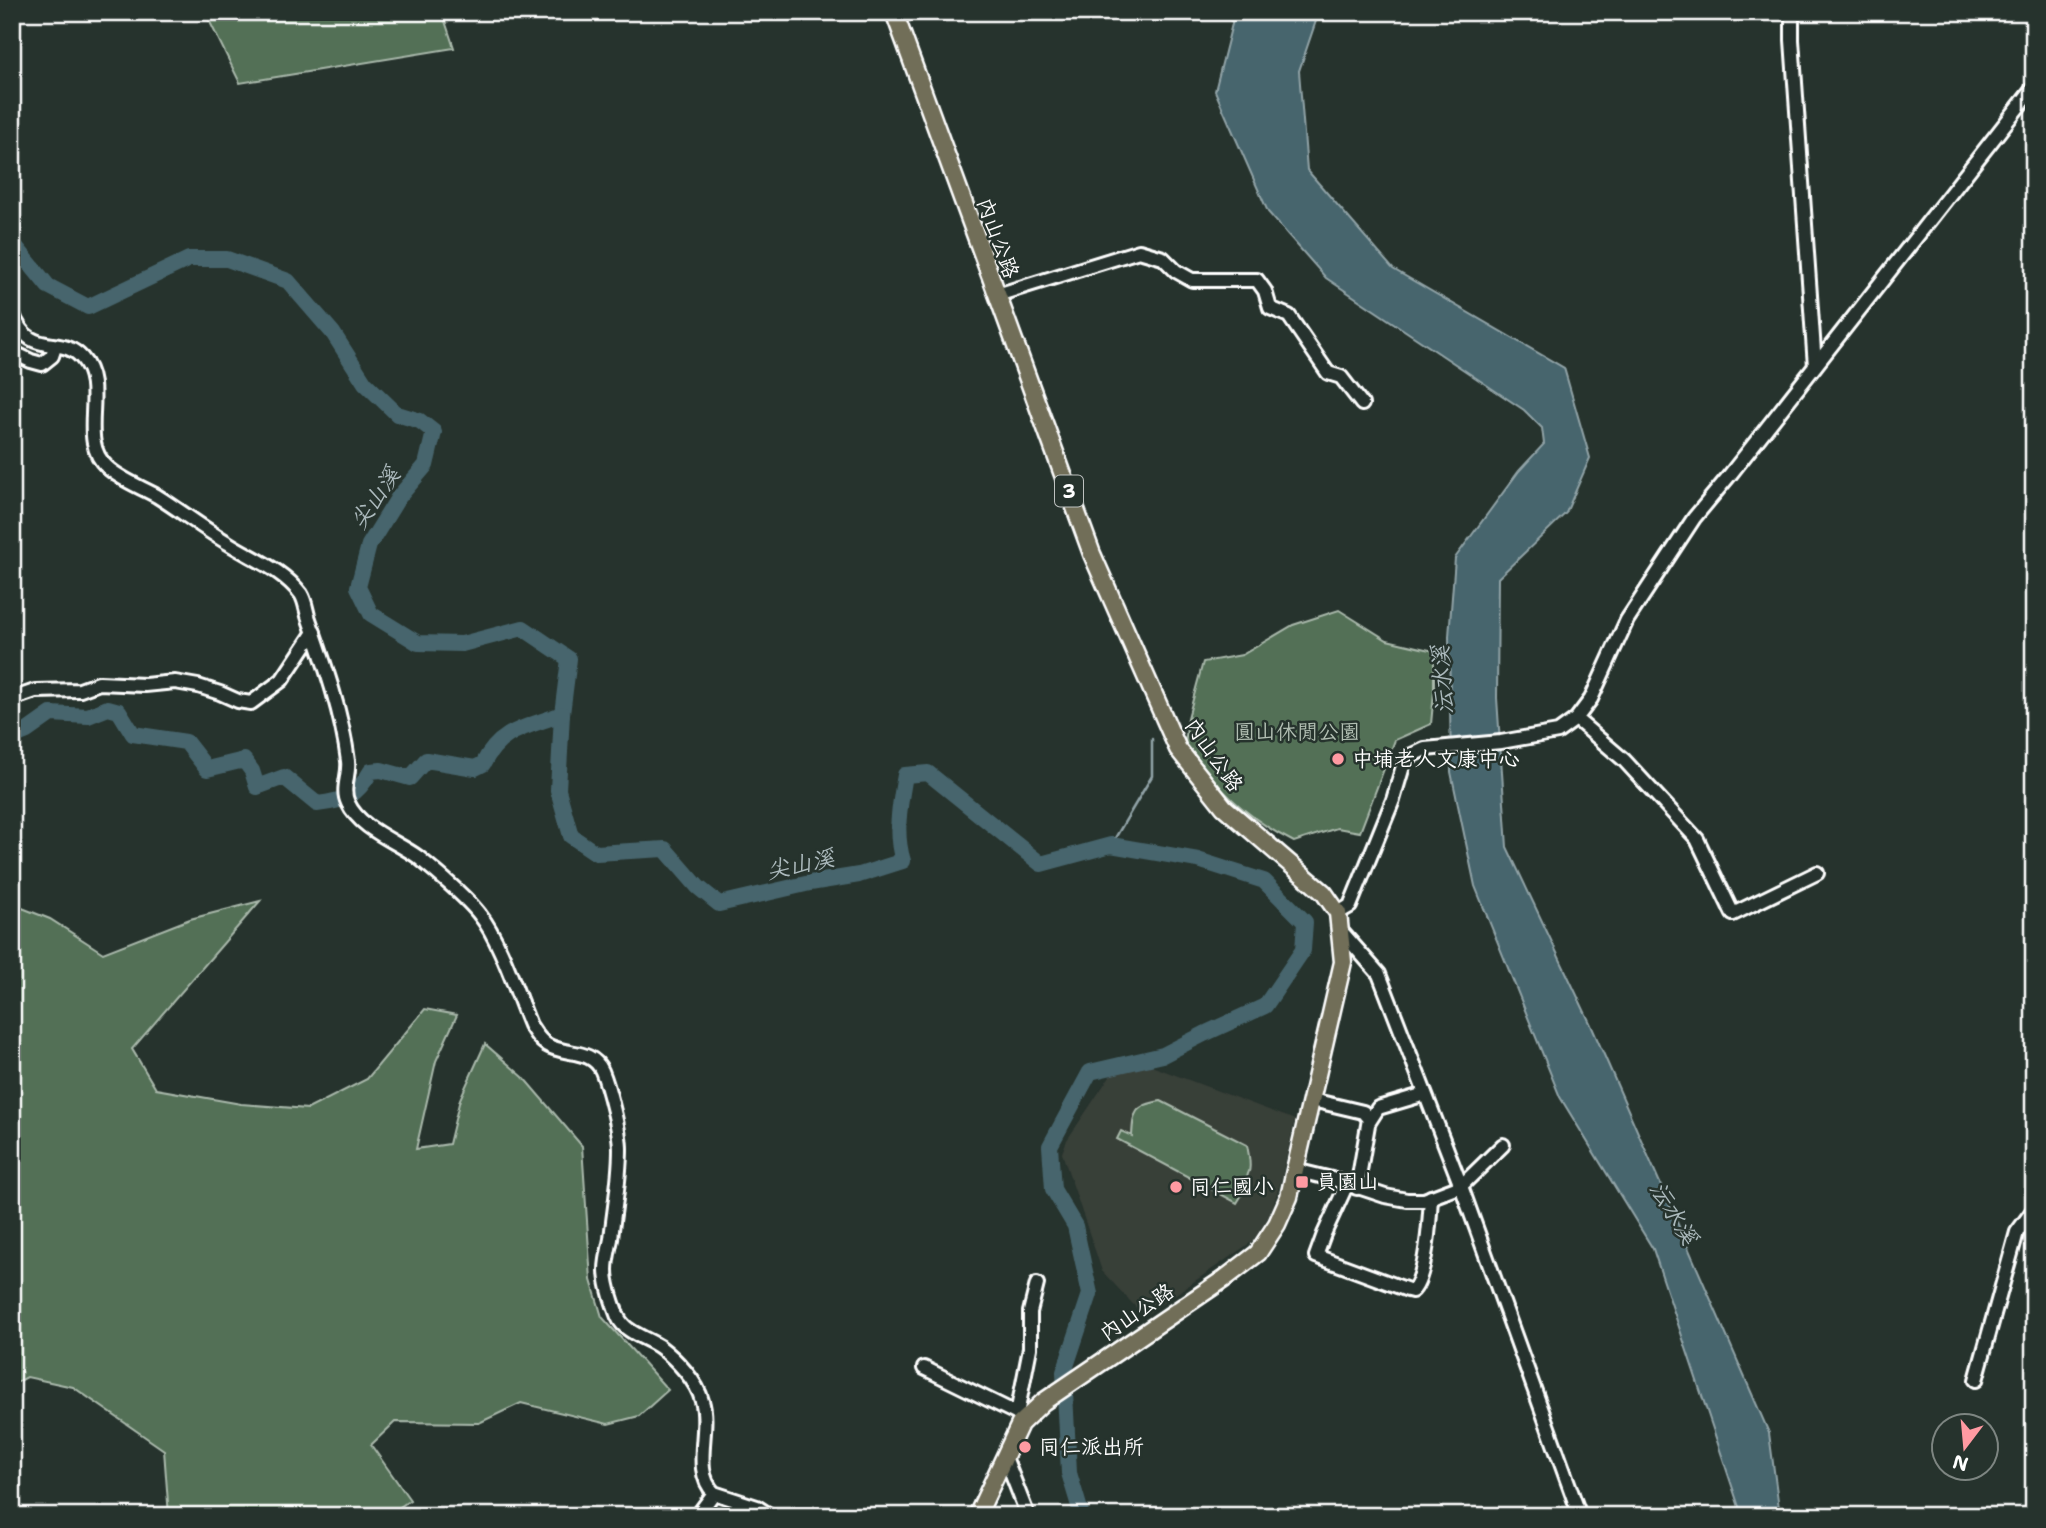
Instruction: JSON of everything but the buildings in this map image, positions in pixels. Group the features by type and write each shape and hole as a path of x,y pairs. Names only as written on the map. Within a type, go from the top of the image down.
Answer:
{"main road":[{"name":"內山公路","path":"894,12 1092,554 1178,749 1224,807 1324,893 1338,913 1343,962 1289,1197 1277,1224 1258,1253 1224,1279 1021,1416"},
{"path":"977,1516 1021,1416"}],"street":[{"path":"1792,12 1815,366"},
{"path":"1338,913 1350,906 1408,757 1425,749 1501,742 1558,732 1576,719 1591,699 1627,620 1694,518 2034,87"},
{"path":"997,295 1139,251 1163,258 1176,271 1192,280 1257,280 1265,291 1270,308 1289,316 1328,373 1341,377 1362,404"},
{"path":"12,312 25,335 55,347 72,349 89,368 94,381 92,421 95,449 105,466 158,497 229,545 266,563 300,593 332,685 349,764 346,798 356,815 418,857 479,913 489,929 530,1025 540,1039 560,1050 583,1054 601,1067 620,1146 606,1272 614,1303 623,1326 660,1347 676,1361 698,1391 704,1413 702,1445 705,1478 714,1493 757,1507 771,1516"},
{"path":"12,352 42,364 52,356 55,347"},
{"path":"12,699 35,691 80,690 99,683 145,685 175,682 198,686 251,703 282,680 314,632"},
{"path":"1576,719 1624,760 1697,839 1733,914 1817,873"},
{"path":"1340,931 1379,974 1461,1186 1580,1516"},
{"path":"1425,1094 1378,1108 1370,1122 1352,1186 1324,1234 1316,1256 1412,1291 1418,1284 1429,1233 1431,1197"},
{"path":"1312,1100 1363,1112 1370,1122"},
{"path":"1296,1170 1407,1200 1431,1197 1461,1186 1503,1145"},
{"path":"1976,1380 2017,1233 2034,1209"},
{"path":"924,1367 1021,1416 1030,1348 1030,1312 1037,1283"},
{"path":"1005,1457 1028,1516"},
{"path":"697,1516 714,1493"}],"shaded area":[{"name":"同仁國小","path":"1118,1064 1146,1064 1295,1120 1281,1181 1270,1214 1253,1241 1144,1316 1102,1271 1062,1153 1067,1140"}],"green space":[{"path":"205,12 442,12 454,48 240,83"},
{"name":"圓山休閒公園","path":"1339,610 1387,640 1434,651 1431,724 1395,740 1360,832 1337,828 1294,842 1247,812 1208,774 1185,745 1188,718 1203,662 1242,655 1293,625"},
{"path":"260,901 132,1049 156,1089 241,1104 308,1109 367,1079 425,1009 457,1015 436,1061 416,1149 449,1144 460,1099 485,1044 523,1077 582,1146 591,1280 602,1317 668,1390 639,1416 608,1424 521,1403 479,1423 395,1422 371,1445 410,1500 387,1516 169,1516 164,1450 73,1387 27,1377 12,1385 12,904 50,919 103,953 190,919"},
{"path":"1161,1101 1247,1145 1250,1170 1245,1179 1234,1188 1243,1193 1237,1203 1117,1139 1121,1131 1132,1136 1137,1111"}],"water":[{"path":"1235,12 1319,12 1299,71 1307,170 1393,269 1564,368 1590,458 1566,513 1498,578 1497,698 1507,847 1591,1025 1769,1433 1780,1516 1742,1516 1653,1249 1560,1097 1475,886 1451,772 1449,636 1455,558 1519,471 1544,444 1542,428 1524,410 1326,278 1268,212 1215,91"}],"waterway":[{"path":"1220,12 1233,22"},
{"name":"尖山溪","path":"12,242 48,286 88,307 189,259 227,259 288,281 333,333 365,383 397,414 420,421 434,432 426,465 398,498 369,545 358,587 371,614 418,643 462,644 523,628 569,659 562,714 558,790 571,836 596,853 665,849 698,887 719,904 810,883 859,875 903,861 898,829 905,775 928,773 1041,864 1111,845 1198,860 1264,881 1305,922 1303,950 1265,1006 1163,1055 1090,1072 1050,1146 1053,1189 1075,1226 1090,1294 1064,1372 1069,1473 1082,1516"},
{"path":"12,737 27,731 51,714 88,716 108,708 119,711 133,734 186,742 207,769 244,760 252,771 257,787 284,777 317,804 349,796 361,786 371,771 381,770 410,778 426,760 475,768 483,764 490,752 507,736 562,714"},
{"path":"1111,845 1152,776 1152,739"}],"place":[{"name":"中埔老人文康中心","path":"1338,759"},
{"name":"員園山","path":"1302,1182"},
{"name":"同仁國小","path":"1176,1187"},
{"name":"同仁派出所","path":"1025,1447"}],"water label":[{"name":"沄水溪","path":"1442,680"},
{"name":"沄水溪","path":"1674,1213"}]}
